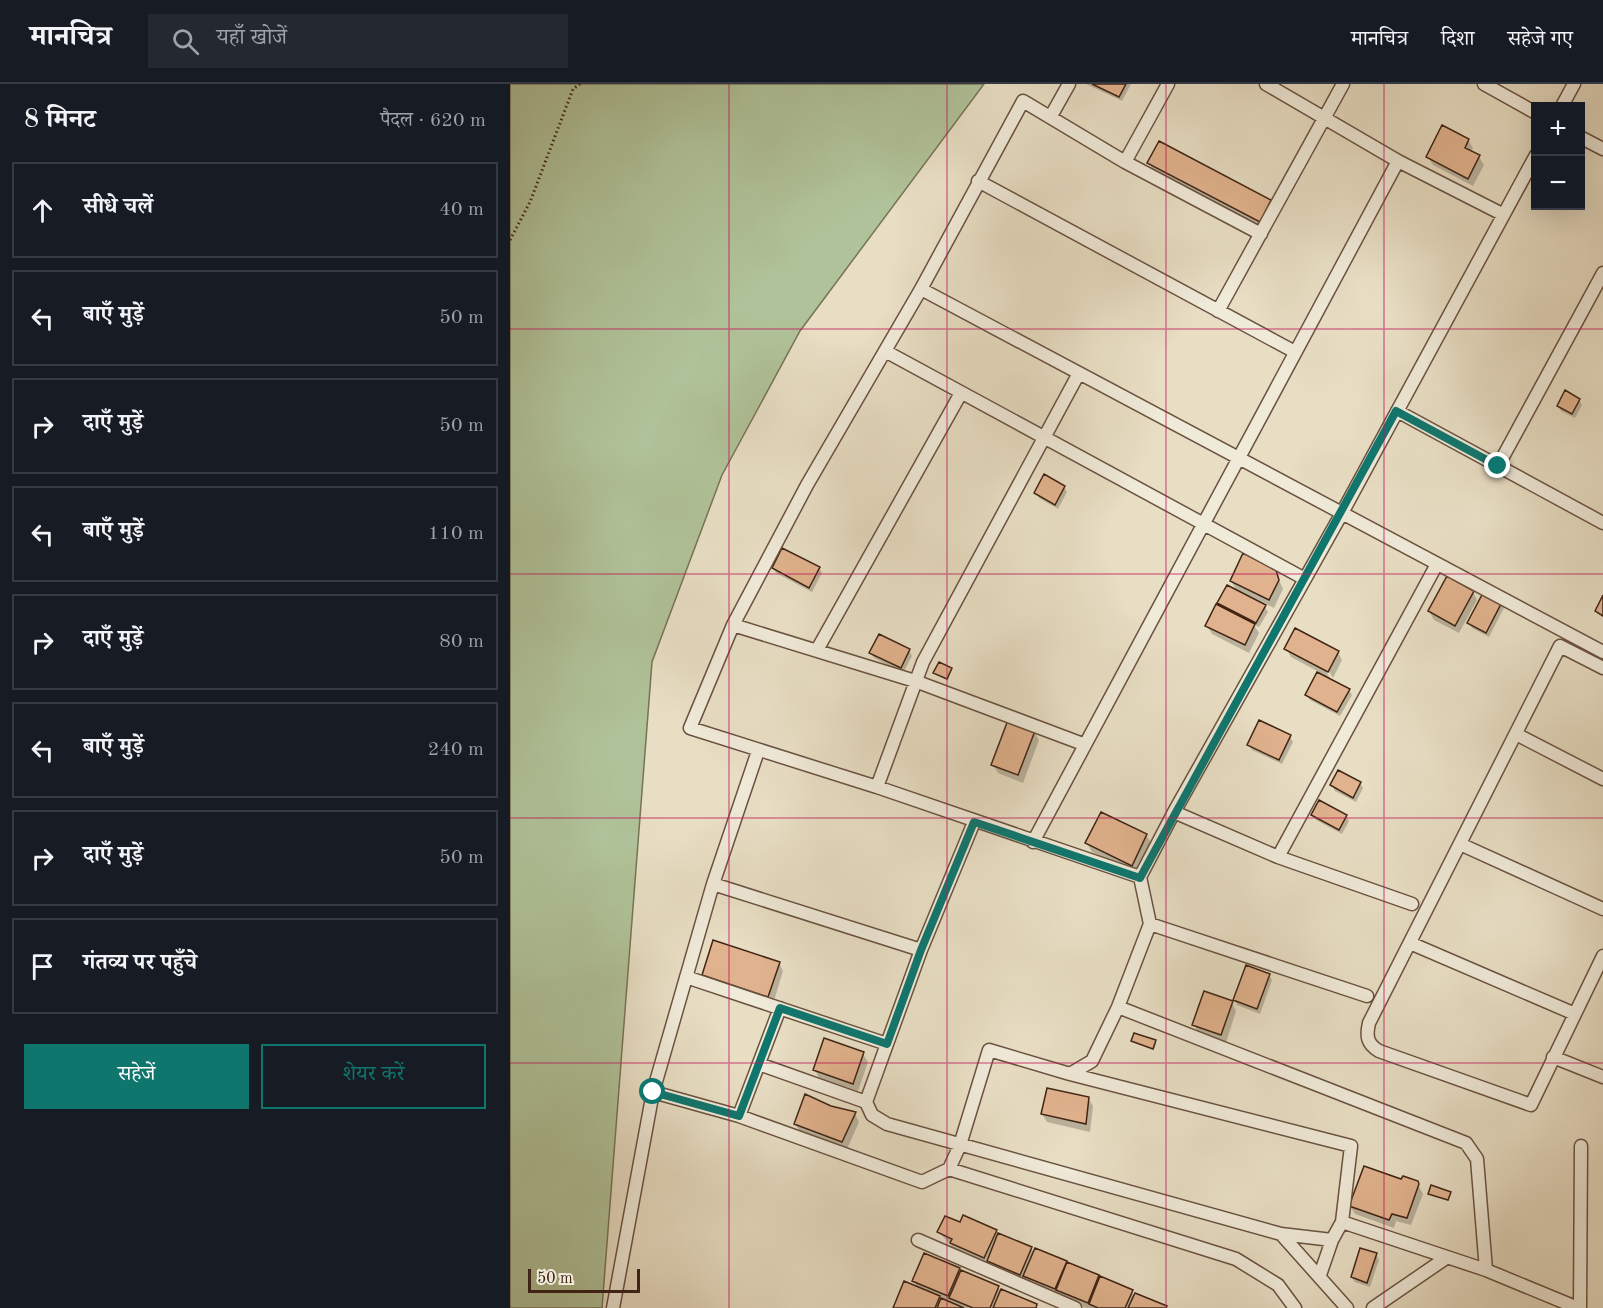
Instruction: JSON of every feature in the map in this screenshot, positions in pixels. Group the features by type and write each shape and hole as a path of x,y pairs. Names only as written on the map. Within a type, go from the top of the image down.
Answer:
{"street":[{"path":"1050,116 1069,84"},
{"path":"1125,162 1168,84"},
{"path":"1266,84 1398,161 1503,214"},
{"path":"1218,311 1326,118 1342,84"},
{"path":"1484,84 1531,110"},
{"path":"1564,102 1574,84"},
{"path":"1140,878 877,787 690,728 733,625 807,485 921,289 1023,101 1125,162 1261,234"},
{"path":"1585,139 1603,149"},
{"path":"1070,1074 1092,1061 1118,1007 1150,924 1140,878 1174,812 1342,513 1535,156"},
{"path":"1033,842 1083,744 1398,161"},
{"path":"978,181 1295,352"},
{"path":"1498,466 1603,275"},
{"path":"921,289 1603,652"},
{"path":"885,351 1305,579"},
{"path":"877,787 915,681 1079,373"},
{"path":"817,650 961,393"},
{"path":"1396,411 1603,523"},
{"path":"1278,857 1437,564"},
{"path":"733,625 915,681 1083,744"},
{"path":"1603,668 1560,646 1370,1023 1368,1039 1372,1046 1531,1105 1603,956"},
{"path":"1516,734 1603,779"},
{"path":"613,1308 653,1092 713,884 758,751"},
{"path":"1174,812 1278,857 1412,904"},
{"path":"866,1102 921,950 974,822"},
{"path":"1460,844 1603,909"},
{"path":"713,884 921,950"},
{"path":"1150,924 1367,996"},
{"path":"1410,943 1575,1014"},
{"path":"686,977 887,1044"},
{"path":"1118,1007 1466,1143 1478,1159 1486,1270"},
{"path":"739,1116 780,1008"},
{"path":"653,1092 739,1116 922,1182 949,1169 960,1145 989,1050 1070,1074 1351,1146 1342,1222 1332,1239 1320,1275"},
{"path":"1553,1057 1603,1077"},
{"path":"759,1064 866,1102 873,1115 887,1124 1281,1234 1332,1239"},
{"path":"1342,1222 1486,1270 1579,1308 1581,1146"},
{"path":"949,1169 1236,1259 1278,1285 1295,1308"},
{"path":"1281,1234 1320,1275 1347,1308"},
{"path":"918,1240 1075,1308"},
{"path":"1373,1308 1446,1258"}],"path":[{"path":"510,240 530,202 573,89 579,84"}],"green space":[{"path":"510,84 984,84 800,331 722,475 652,662 602,1308 510,1308"}],"building":[{"path":"1092,84 1126,84 1119,97"},
{"path":"1442,125 1469,139 1465,148 1480,155 1468,179 1426,157"},
{"path":"1159,141 1271,200 1260,222 1147,163"},
{"path":"1565,390 1580,399 1572,414 1557,406"},
{"path":"1044,474 1065,486 1055,505 1034,493"},
{"path":"782,548 820,567 809,588 772,568"},
{"path":"1243,553 1276,570 1279,580 1269,600 1230,581"},
{"path":"1447,576 1474,591 1455,626 1428,611"},
{"path":"1227,585 1266,605 1256,623 1217,603"},
{"path":"1483,593 1502,602 1486,633 1467,623"},
{"path":"1603,595 1603,616 1595,611"},
{"path":"1216,604 1255,624 1245,645 1205,626"},
{"path":"1295,628 1339,651 1328,672 1284,649"},
{"path":"879,634 910,649 901,668 869,653"},
{"path":"939,662 952,668 947,679 933,673"},
{"path":"1317,672 1350,689 1337,712 1305,695"},
{"path":"1008,720 1035,731 1018,775 991,765"},
{"path":"1259,720 1291,735 1279,760 1247,745"},
{"path":"1338,770 1361,782 1353,798 1330,785"},
{"path":"1319,800 1347,815 1339,830 1311,815"},
{"path":"1101,812 1147,834 1132,866 1085,843"},
{"path":"713,940 780,962 768,997 702,975"},
{"path":"1246,965 1270,974 1257,1009 1233,1000"},
{"path":"1204,991 1233,1001 1221,1035 1192,1025"},
{"path":"1134,1033 1156,1040 1153,1049 1131,1041"},
{"path":"824,1038 864,1052 853,1084 813,1070"},
{"path":"1047,1088 1089,1097 1086,1124 1041,1114"},
{"path":"805,1094 831,1106 856,1112 842,1142 794,1124"},
{"path":"1364,1166 1401,1179 1403,1176 1418,1181 1419,1184 1407,1218 1392,1214 1389,1220 1349,1206"},
{"path":"1431,1185 1451,1192 1448,1200 1428,1194"},
{"path":"963,1215 997,1230 984,1258 950,1243 952,1239 937,1232 945,1216 960,1222"},
{"path":"998,1233 1032,1247 1020,1275 987,1261"},
{"path":"1035,1248 1067,1261 1055,1289 1023,1276"},
{"path":"1360,1248 1377,1253 1367,1283 1351,1277"},
{"path":"924,1253 960,1268 948,1296 912,1281"},
{"path":"1067,1262 1099,1275 1088,1303 1056,1290"},
{"path":"961,1270 999,1286 990,1308 973,1308 949,1298"},
{"path":"1100,1276 1133,1290 1125,1308 1098,1308 1089,1304"},
{"path":"904,1281 940,1296 935,1308 893,1308"},
{"path":"1001,1289 1037,1304 1036,1308 993,1308"},
{"path":"1135,1293 1167,1306 1166,1308 1128,1308"},
{"path":"941,1298 964,1308 937,1308"}],"route":[{"path":"653,1092 739,1116 780,1008 887,1044 921,950 974,822 1140,878 1174,812 1342,513 1396,411 1498,466"}]}
